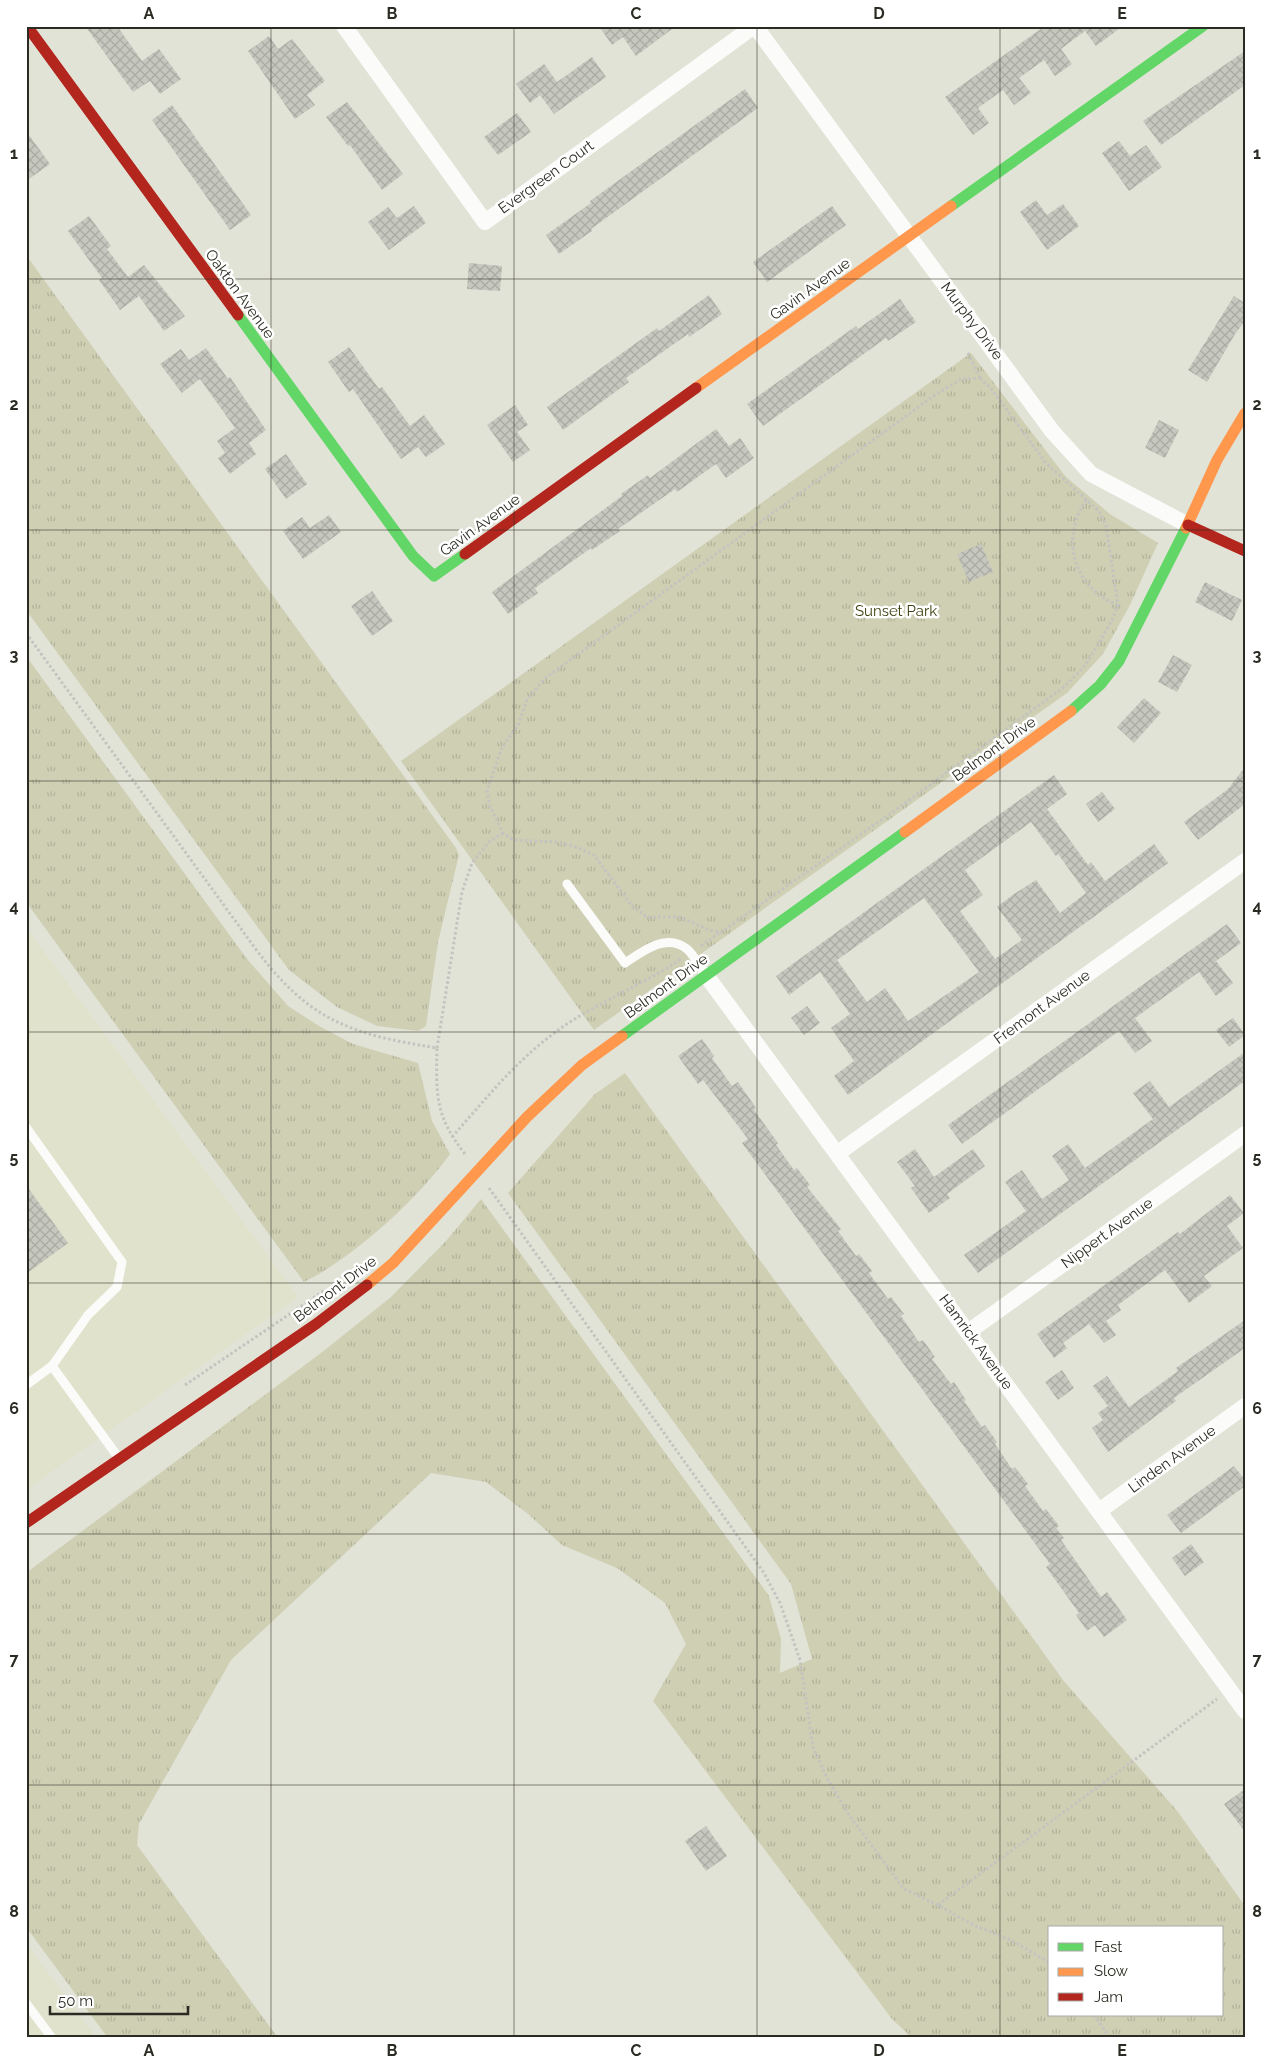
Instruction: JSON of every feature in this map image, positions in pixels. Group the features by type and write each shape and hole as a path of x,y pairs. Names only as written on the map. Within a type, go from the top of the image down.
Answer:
{"street":[{"name":"Oakton Avenue","path":"27,26 412,556 434,576"},
{"name":"Evergreen Court","path":"344,26 485,222 754,26"},
{"name":"Murphy Drive","path":"754,26 1052,431 1091,474 1188,525 1245,551"},
{"name":"Gavin Avenue","path":"434,576 1204,26"},
{"name":"Belmont Drive","path":"26,1523 118,1457 331,1314 371,1283 393,1263 546,1097 582,1065 1034,739 1095,692 1120,662 1188,525 1217,460 1245,413"},
{"name":"Fremont Avenue","path":"838,1153 1245,861"},
{"name":"Hamrick Avenue","path":"706,975 1245,1711"},
{"name":"Nippert Avenue","path":"968,1332 1245,1134"},
{"name":"Linden Avenue","path":"1099,1511 1245,1406"}],"lane":[{"path":"567,884 625,963 651,946 671,942 687,949 706,975"},
{"path":"26,1127 122,1262 117,1288 88,1316 52,1366 26,1385"},
{"path":"52,1366 118,1457"},
{"path":"26,2004 52,2038"}],"path":[{"path":"452,1137 521,1059 554,1033 581,1014 655,976 721,932 897,809 1064,687 1085,666 1111,622 1118,606 1106,525 1099,511 1046,463 990,387 980,378 968,353"},
{"path":"721,932 709,930 680,917 647,917 632,906 594,855 586,851 555,842 514,840 503,833 490,806 487,791 502,747 518,725 527,700 544,679 935,395 961,379 980,378"},
{"path":"1086,500 1079,510 1072,536 1075,561 1088,584 1096,593 1118,606"},
{"path":"26,633 255,948 281,980 307,1004 330,1020 369,1035 437,1048"},
{"path":"503,833 489,842 472,863 462,892 437,1048 436,1093 444,1123 452,1137 764,1573 780,1603 800,1660 813,1747 827,1778 849,1815 904,1890 938,1905 971,1924 1011,1940 1048,1962"},
{"path":"458,1160 464,1153"},
{"path":"182,1387 331,1285"},
{"path":"938,1905 1229,1690"},
{"path":"1095,2016 1110,2038"}],"shaded area":[{"path":"26,927 298,1297 26,1490"},
{"path":"26,1943 96,2038 26,2038"}],"green space":[{"path":"26,255 456,848 459,855 438,942 426,1026 418,1031 377,1026 337,1007 289,970 26,610"},
{"name":"Sunset Park","path":"971,353 1066,477 1110,514 1158,543 1130,605 1103,654 1067,693 594,1030 401,761"},
{"path":"26,656 247,959 288,1006 319,1026 353,1044 418,1063 432,1121 450,1154 421,1190 383,1226 343,1258 304,1282 26,902"},
{"path":"625,1073 1063,1680 1178,1812 1245,1906 1245,2038 912,2038 892,2019 653,1701 686,1644 665,1603 617,1568 562,1545 528,1514 486,1482 431,1473 231,1660 139,1824 137,1845 278,2038 108,2038 26,1927 26,1573 321,1353 391,1297 446,1241 481,1199 769,1596 781,1639 780,1673 812,1659 791,1584 508,1193 595,1094"}],"building":[{"path":"85,26 117,26 142,61 159,49 181,79 160,94 150,81 133,92"},
{"path":"599,26 676,26 636,56 623,37 612,45"},
{"path":"1045,26 1123,26 1096,46 1085,31 1061,49 1072,64 1055,76 1044,60 1019,78 1031,93 1014,105 1003,90 978,108 989,123 973,135 945,97"},
{"path":"269,36 278,49 292,39 325,81 307,95 315,105 295,119 248,51"},
{"path":"1245,51 1245,85 1161,145 1143,121"},
{"path":"592,57 606,77 554,114 540,95 530,103 516,84 544,64 557,82"},
{"path":"745,89 758,108 559,254 546,235"},
{"path":"347,102 403,174 382,190 350,145 348,146 326,117"},
{"path":"172,105 251,215 230,230 152,120"},
{"path":"517,113 531,132 498,155 484,137"},
{"path":"26,131 50,164 26,181"},
{"path":"1119,141 1130,156 1146,145 1162,167 1129,191 1102,153"},
{"path":"1036,200 1047,215 1063,204 1079,226 1047,250 1020,212"},
{"path":"414,206 426,223 389,250 368,222 388,207 397,218"},
{"path":"832,206 846,225 767,282 753,262"},
{"path":"89,216 111,246 107,249 128,277 144,265 185,316 164,331 139,296 120,310 99,280 102,278 68,231"},
{"path":"469,263 502,266 500,291 467,289"},
{"path":"709,295 722,314 689,337 688,334 626,378 629,382 563,430 547,407 657,328 659,331"},
{"path":"1234,296 1245,303 1245,321 1235,334 1207,382 1188,370"},
{"path":"900,299 916,322 888,341 886,338 763,426 747,404 856,326 858,329"},
{"path":"349,347 379,389 382,387 410,426 424,415 445,444 426,457 418,447 401,459 353,389 349,392 328,362"},
{"path":"206,348 228,379 230,377 266,430 249,443 256,454 230,474 218,458 225,453 217,441 235,428 200,379 182,393 160,364 181,349 189,360"},
{"path":"515,405 528,425 517,432 530,450 513,462 487,425"},
{"path":"1159,420 1179,430 1165,458 1145,448"},
{"path":"716,429 729,446 740,438 754,458 726,478 716,464 677,492 675,489 618,529 620,531 592,550 591,548 535,588 538,593 508,614 492,592 622,496 621,494 648,475 650,478"},
{"path":"286,454 307,484 286,499 265,469"},
{"path":"329,515 341,532 303,559 283,531 302,517 310,528"},
{"path":"981,544 993,572 969,582 957,554"},
{"path":"1205,582 1242,600 1232,621 1195,602"},
{"path":"372,591 393,621 372,636 351,606"},
{"path":"1173,655 1192,665 1177,692 1158,682"},
{"path":"1144,698 1161,713 1134,743 1117,727"},
{"path":"1245,767 1245,804 1198,840 1184,822 1228,789"},
{"path":"1054,775 1067,794 1047,809 1088,865 1091,862 1105,881 1154,844 1168,863 848,1095 834,1076 854,1061 831,1028 850,1014 820,972 789,995 776,976","holes":["1031,822 1056,856 1058,854 1086,893 1060,913 1036,880 1014,894 997,907 1022,940 995,959 960,911 983,895 965,870","924,898 979,972 908,1021 885,988 867,1002 837,960"]},
{"path":"1102,792 1115,809 1098,822 1086,804"},
{"path":"1227,924 1241,943 1216,961 1233,983 1216,996 1199,972 1135,1018 1152,1041 1135,1053 1119,1031 962,1144 948,1125"},
{"path":"807,1006 820,1023 804,1035 791,1018"},
{"path":"1233,1018 1245,1035 1229,1047 1216,1030"},
{"path":"702,1039 714,1056 712,1058 732,1086 738,1082 756,1108 754,1110 778,1143 776,1145 794,1170 797,1168 810,1185 807,1187 841,1229 838,1231 856,1256 859,1254 872,1271 869,1273 888,1299 891,1297 904,1314 901,1316 919,1342 923,1340 935,1357 932,1359 951,1384 954,1382 966,1400 964,1401 982,1427 985,1425 997,1442 995,1444 1012,1469 1015,1467 1028,1484 1025,1486 1043,1511 1046,1509 1059,1526 1056,1528 1064,1538 1061,1540 1101,1597 1107,1592 1127,1620 1104,1637 1095,1625 1087,1631 1076,1615 1079,1613 1046,1567 1050,1564 742,1143 748,1139 703,1080 698,1084 678,1056"},
{"path":"1245,1052 1245,1081 978,1273 964,1255 1026,1211 1005,1182 1022,1170 1042,1199 1069,1180 1052,1156 1068,1144 1085,1168 1153,1119 1133,1093 1150,1081 1169,1107"},
{"path":"915,1149 934,1177 973,1149 985,1166 947,1194 950,1198 929,1213 911,1188 915,1186 897,1162"},
{"path":"26,1185 68,1243 26,1274"},
{"path":"1230,1195 1244,1213 1227,1226 1243,1248 1204,1276 1212,1286 1189,1303 1165,1270 1118,1305 1121,1310 1106,1321 1116,1335 1104,1343 1089,1324 1063,1343 1067,1348 1054,1358 1037,1334 1178,1232 1180,1234"},
{"path":"1245,1320 1245,1348 1174,1398 1176,1401 1108,1452 1092,1428 1103,1420 1098,1413 1108,1406 1093,1386 1107,1376 1129,1407 1178,1371 1176,1368"},
{"path":"1062,1370 1074,1388 1058,1400 1045,1382"},
{"path":"1234,1466 1245,1480 1245,1486 1181,1533 1167,1515"},
{"path":"1191,1544 1204,1562 1185,1576 1172,1558"},
{"path":"1245,1789 1245,1832 1224,1804"},
{"path":"706,1826 727,1856 706,1871 685,1841"}],"traffic: fast":[{"path":"951,206 1203,26"},
{"path":"238,315 413,556 434,576 465,554"},
{"path":"1071,711 1100,685 1119,661 1186,528"},
{"path":"622,1036 905,832"}],"traffic: slow":[{"path":"696,388 951,206"},
{"path":"1186,528 1217,460 1245,413"},
{"path":"905,832 1071,711"},
{"path":"367,1285 393,1263 527,1117 582,1065 622,1036"}],"traffic: jam":[{"path":"27,26 238,315"},
{"path":"465,554 696,388"},
{"path":"1188,525 1245,551"},
{"path":"26,1523 316,1324 367,1285"}]}
